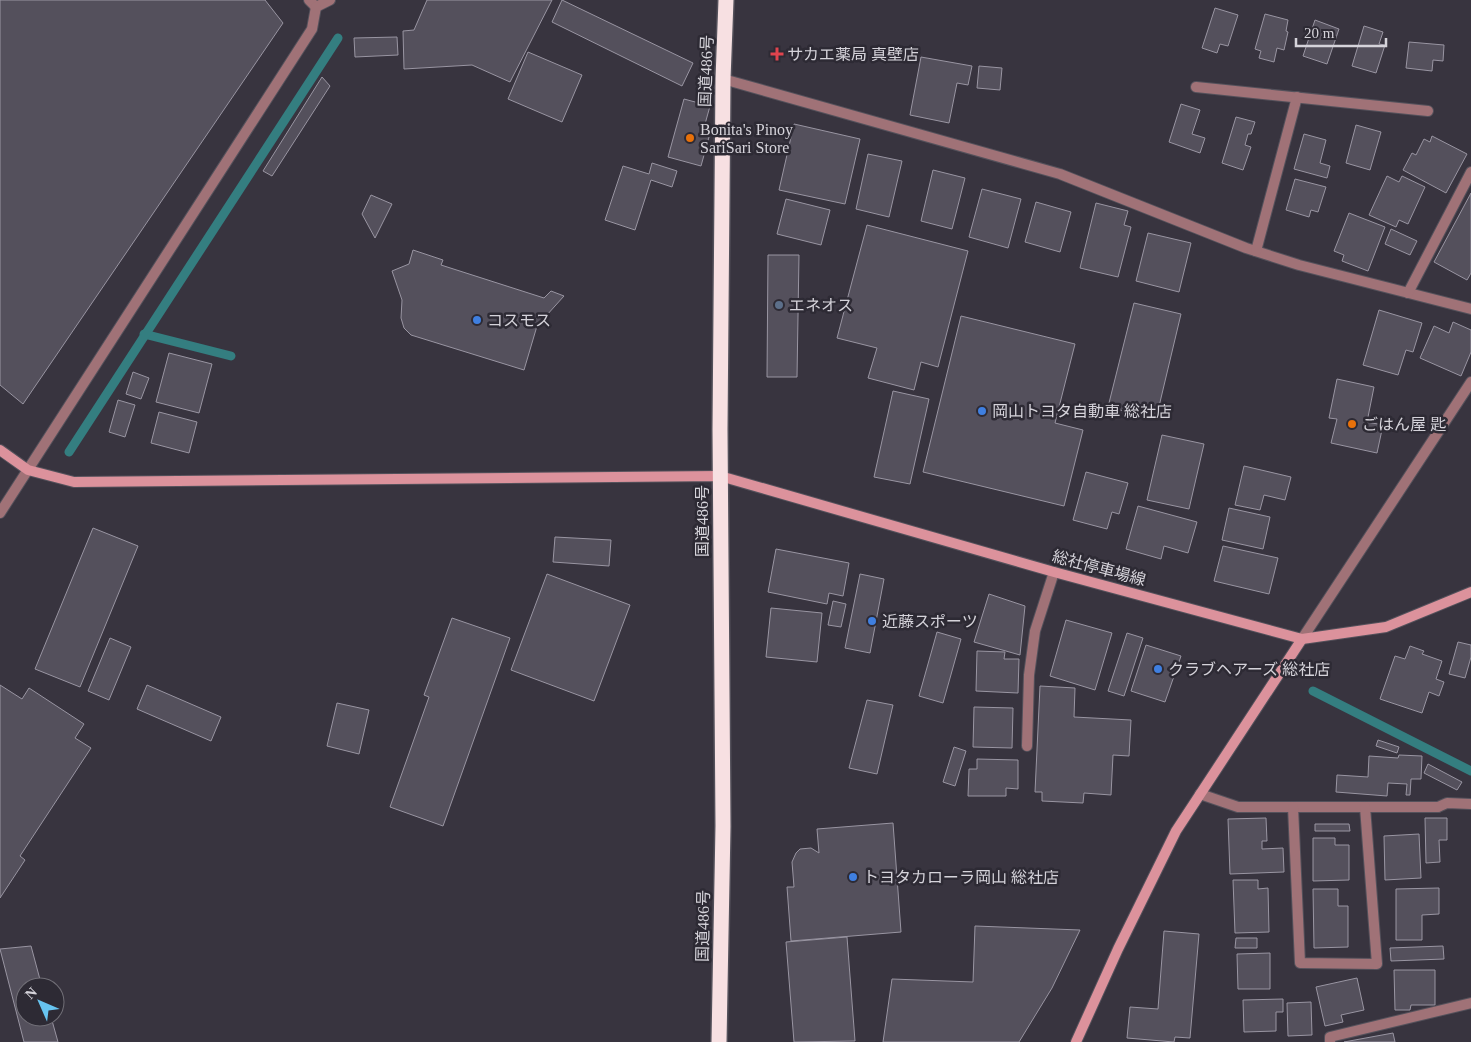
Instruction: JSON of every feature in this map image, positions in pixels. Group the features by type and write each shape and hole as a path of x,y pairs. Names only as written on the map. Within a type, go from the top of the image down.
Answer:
{"highway":[{"name":"国道486号","path":"719,1042 723,826 720,476 723,79 726,0"}],"street":[{"path":"0,512 312,29 313,4 330,0"},
{"path":"723,79 1060,174 1256,251 1298,265 1471,309"},
{"path":"1196,87 1428,111"},
{"path":"1256,251 1297,97"},
{"path":"1408,293 1471,172"},
{"path":"1076,1042 1118,949 1176,831 1471,382"},
{"path":"0,450 28,470"},
{"name":"総社停車場線","path":"28,470 74,482 720,476 1054,572 1302,639 1386,627 1471,592"},
{"path":"1027,746 1029,675 1035,631 1054,572"},
{"path":"1200,794 1238,807 1438,807 1447,803 1471,804"},
{"path":"1293,807 1300,963 1376,964 1365,807"},
{"path":"1330,1042 1330,1037 1471,1003"}],"building":[{"path":"0,0 265,0 283,23 23,404 0,385"},
{"path":"427,0 552,0 510,82 472,65 404,69 403,31 414,30"},
{"path":"562,0 693,63 682,86 552,22"},
{"path":"1215,8 1238,15 1228,46 1220,44 1217,53 1202,48"},
{"path":"1265,14 1288,20 1286,31 1288,32 1284,50 1277,48 1274,62 1259,58 1261,51 1255,49"},
{"path":"1315,20 1339,29 1327,64 1303,56"},
{"path":"1364,26 1383,32 1379,44 1385,45 1376,73 1352,66"},
{"path":"397,37 398,55 355,57 354,38"},
{"path":"1409,42 1444,45 1443,61 1433,60 1432,71 1406,68"},
{"path":"528,52 582,75 562,122 508,99"},
{"path":"921,57 972,66 968,85 957,83 949,123 910,115"},
{"path":"979,66 1002,68 1000,90 977,88"},
{"path":"322,77 330,86 272,176 263,171"},
{"path":"684,99 710,106 702,135 709,137 701,166 668,157"},
{"path":"1181,104 1200,110 1192,134 1205,138 1200,153 1169,142"},
{"path":"1236,117 1255,122 1251,134 1248,134 1245,145 1251,147 1243,170 1222,163"},
{"path":"794,124 860,139 845,204 779,190"},
{"path":"1356,125 1381,132 1370,170 1346,163"},
{"path":"1304,134 1326,140 1320,163 1330,166 1327,178 1294,169"},
{"path":"1432,136 1467,154 1446,193 1403,170 1412,153 1416,155 1424,139 1430,142"},
{"path":"868,154 902,161 889,217 856,209"},
{"path":"652,163 677,171 672,187 651,180 635,230 605,220 623,166 649,174"},
{"path":"933,170 965,178 952,229 921,221"},
{"path":"1387,176 1399,182 1402,176 1425,187 1408,224 1399,220 1396,227 1369,215"},
{"path":"1295,179 1326,187 1318,212 1311,210 1309,217 1286,210"},
{"path":"982,189 1021,199 1008,248 969,237"},
{"path":"1471,193 1471,273 1467,280 1434,262"},
{"path":"371,195 392,204 375,238 362,214"},
{"path":"786,199 830,210 821,245 777,234"},
{"path":"1036,202 1071,212 1060,252 1025,242"},
{"path":"1096,203 1128,211 1124,225 1131,227 1118,277 1080,268"},
{"path":"1349,213 1385,227 1368,271 1342,261 1344,255 1334,251"},
{"path":"867,225 968,251 938,367 921,362 914,390 868,378 877,348 837,338"},
{"path":"1391,229 1417,241 1410,255 1385,244"},
{"path":"1148,233 1191,243 1179,292 1136,281"},
{"path":"413,250 443,260 441,265 544,298 551,291 564,296 537,326 524,370 411,335 404,328 401,318 402,300 392,271 409,264"},
{"path":"768,255 799,255 797,377 767,377"},
{"path":"1134,303 1181,314 1156,419 1108,407"},
{"path":"1379,310 1422,323 1413,352 1406,350 1398,375 1363,365"},
{"path":"961,316 1075,344 1055,423 1083,430 1064,506 923,472"},
{"path":"1453,322 1471,330 1471,352 1461,376 1420,358 1434,326 1449,333"},
{"path":"169,353 212,364 199,413 156,402"},
{"path":"133,372 149,378 141,399 126,394"},
{"path":"1337,379 1374,387 1367,422 1383,425 1377,453 1331,443 1337,419 1329,418"},
{"path":"893,391 929,399 910,484 874,477"},
{"path":"118,400 135,405 125,437 109,432"},
{"path":"159,412 197,422 189,453 151,443"},
{"path":"1162,435 1204,444 1189,509 1147,500"},
{"path":"1244,466 1291,477 1285,500 1264,495 1260,510 1235,505"},
{"path":"1086,472 1128,483 1119,514 1112,512 1107,529 1073,520"},
{"path":"1138,506 1197,522 1188,553 1164,546 1161,559 1126,549"},
{"path":"1229,508 1270,517 1263,549 1222,540"},
{"path":"93,528 138,546 80,687 35,669"},
{"path":"555,537 611,540 609,566 553,562"},
{"path":"1223,546 1278,558 1269,594 1214,581"},
{"path":"776,549 849,563 843,596 829,593 827,604 768,592"},
{"path":"547,574 630,605 594,701 511,670"},
{"path":"860,574 884,579 870,653 845,648"},
{"path":"989,594 1025,606 1020,655 974,642"},
{"path":"833,601 846,604 841,627 828,625"},
{"path":"771,608 822,613 817,662 766,657"},
{"path":"452,618 510,638 443,826 390,807 429,697 424,695"},
{"path":"1066,620 1112,633 1095,690 1050,676"},
{"path":"937,632 961,639 943,703 919,696"},
{"path":"1127,633 1143,638 1124,696 1108,691"},
{"path":"110,638 131,647 109,700 88,691"},
{"path":"1458,642 1471,645 1471,657 1465,678 1449,674"},
{"path":"1146,645 1181,656 1165,702 1131,691"},
{"path":"1410,646 1424,651 1422,654 1442,661 1436,679 1444,682 1439,696 1429,692 1422,713 1380,699 1395,656 1405,659"},
{"path":"977,651 1005,652 1004,659 1019,659 1018,693 976,691"},
{"path":"0,685 22,699 29,688 84,724 75,738 91,748 20,856 25,860 0,898"},
{"path":"147,685 221,717 211,741 137,709"},
{"path":"1040,686 1075,688 1074,717 1131,720 1129,756 1113,755 1111,795 1084,793 1083,803 1042,801 1042,792 1035,792"},
{"path":"867,700 893,705 877,774 849,768"},
{"path":"337,703 369,710 359,754 327,746"},
{"path":"974,707 1013,708 1012,748 973,747"},
{"path":"1378,740 1399,747 1397,753 1376,746"},
{"path":"954,747 966,751 955,786 943,782"},
{"path":"1399,755 1422,756 1421,779 1411,779 1410,795 1406,795 1407,784 1388,783 1387,796 1336,792 1337,775 1368,777 1369,756 1398,758"},
{"path":"977,759 1018,760 1018,789 1006,788 1006,796 968,796 969,769 977,769"},
{"path":"1428,764 1462,782 1457,790 1424,773"},
{"path":"1266,818 1267,841 1262,841 1262,849 1283,848 1284,872 1230,874 1228,819"},
{"path":"1425,818 1447,818 1447,840 1439,840 1440,862 1426,863"},
{"path":"893,823 901,932 791,941 787,887 794,887 792,862 796,853 800,849 811,848 819,853 817,829"},
{"path":"1315,824 1349,824 1350,831 1315,831"},
{"path":"1419,834 1421,878 1385,880 1384,836"},
{"path":"1313,838 1335,838 1335,845 1349,845 1349,880 1313,881"},
{"path":"1233,880 1258,880 1258,889 1268,888 1269,932 1235,933"},
{"path":"1439,888 1439,914 1422,915 1422,940 1396,940 1396,889"},
{"path":"1313,889 1338,889 1338,906 1348,906 1348,947 1314,948"},
{"path":"975,926 1080,930 1052,988 1019,1042 883,1042 892,979 973,982"},
{"path":"1164,931 1199,934 1190,1038 1175,1037 1174,1042 1127,1038 1130,1007 1158,1009"},
{"path":"847,937 855,1041 794,1042 786,942"},
{"path":"1236,938 1257,938 1257,948 1235,948"},
{"path":"31,946 39,977 15,977 15,1007 0,949"},
{"path":"1443,946 1444,959 1391,961 1390,948"},
{"path":"1270,953 1270,989 1238,989 1237,954"},
{"path":"1394,970 1435,970 1435,1005 1411,1005 1410,1010 1395,1010"},
{"path":"1357,978 1364,1010 1341,1015 1343,1022 1325,1026 1316,987"},
{"path":"1283,999 1283,1012 1276,1012 1276,1031 1244,1032 1243,1000"},
{"path":"1311,1002 1312,1035 1288,1036 1287,1003"},
{"path":"20,1027 54,1027 58,1042 24,1042"},
{"path":"1393,1033 1395,1042 1344,1042"}],"waterway":[{"path":"69,452 338,38"},
{"path":"144,334 231,356"},
{"path":"1313,691 1471,771"}],"place":[{"name":"サカエ薬局 真壁店","path":"777,54"},
{"name":"Bonita's Pinoy SariSari Store","path":"690,138"},
{"name":"エネオス","path":"779,305"},
{"name":"コスモス","path":"477,320"},
{"name":"岡山トヨタ自動車 総社店","path":"982,411"},
{"name":"ごはん屋 匙","path":"1352,424"},
{"name":"近藤スポーツ","path":"872,621"},
{"name":"クラブヘアーズ 総社店","path":"1158,669"},
{"name":"トヨタカローラ岡山 総社店","path":"853,877"}]}
